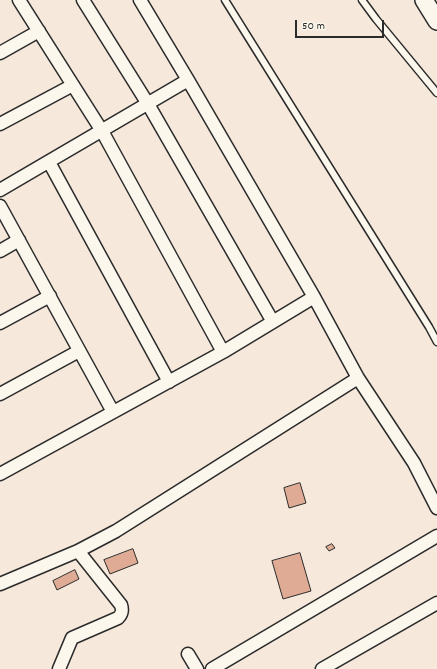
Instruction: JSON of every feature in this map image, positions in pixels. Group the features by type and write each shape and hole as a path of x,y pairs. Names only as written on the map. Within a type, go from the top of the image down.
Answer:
{"street":[{"path":"19,0 102,131 223,352"},
{"path":"83,0 148,104 273,322"},
{"path":"140,0 314,297 358,378 414,463 437,508"},
{"path":"424,0 437,21"},
{"path":"0,54 39,32"},
{"path":"0,190 188,80"},
{"path":"0,124 73,84"},
{"path":"49,162 169,382"},
{"path":"0,206 113,412"},
{"path":"0,251 19,240"},
{"path":"0,323 50,296"},
{"path":"0,474 223,352 314,297"},
{"path":"0,394 80,351"},
{"path":"0,584 78,551 116,531 358,378"},
{"path":"212,669 437,536"},
{"path":"59,669 74,636 118,618 122,612 121,606 78,551"},
{"path":"322,669 437,603"},
{"path":"188,654 197,669"}],"lane":[{"path":"225,0 437,342"},
{"path":"362,0 437,93"}],"building":[{"path":"300,483 306,503 289,508 284,488"},
{"path":"332,544 335,548 329,551 326,547"},
{"path":"133,549 138,563 110,574 104,560"},
{"path":"300,553 311,591 283,599 272,561"},
{"path":"75,570 79,579 57,590 53,581"}]}
